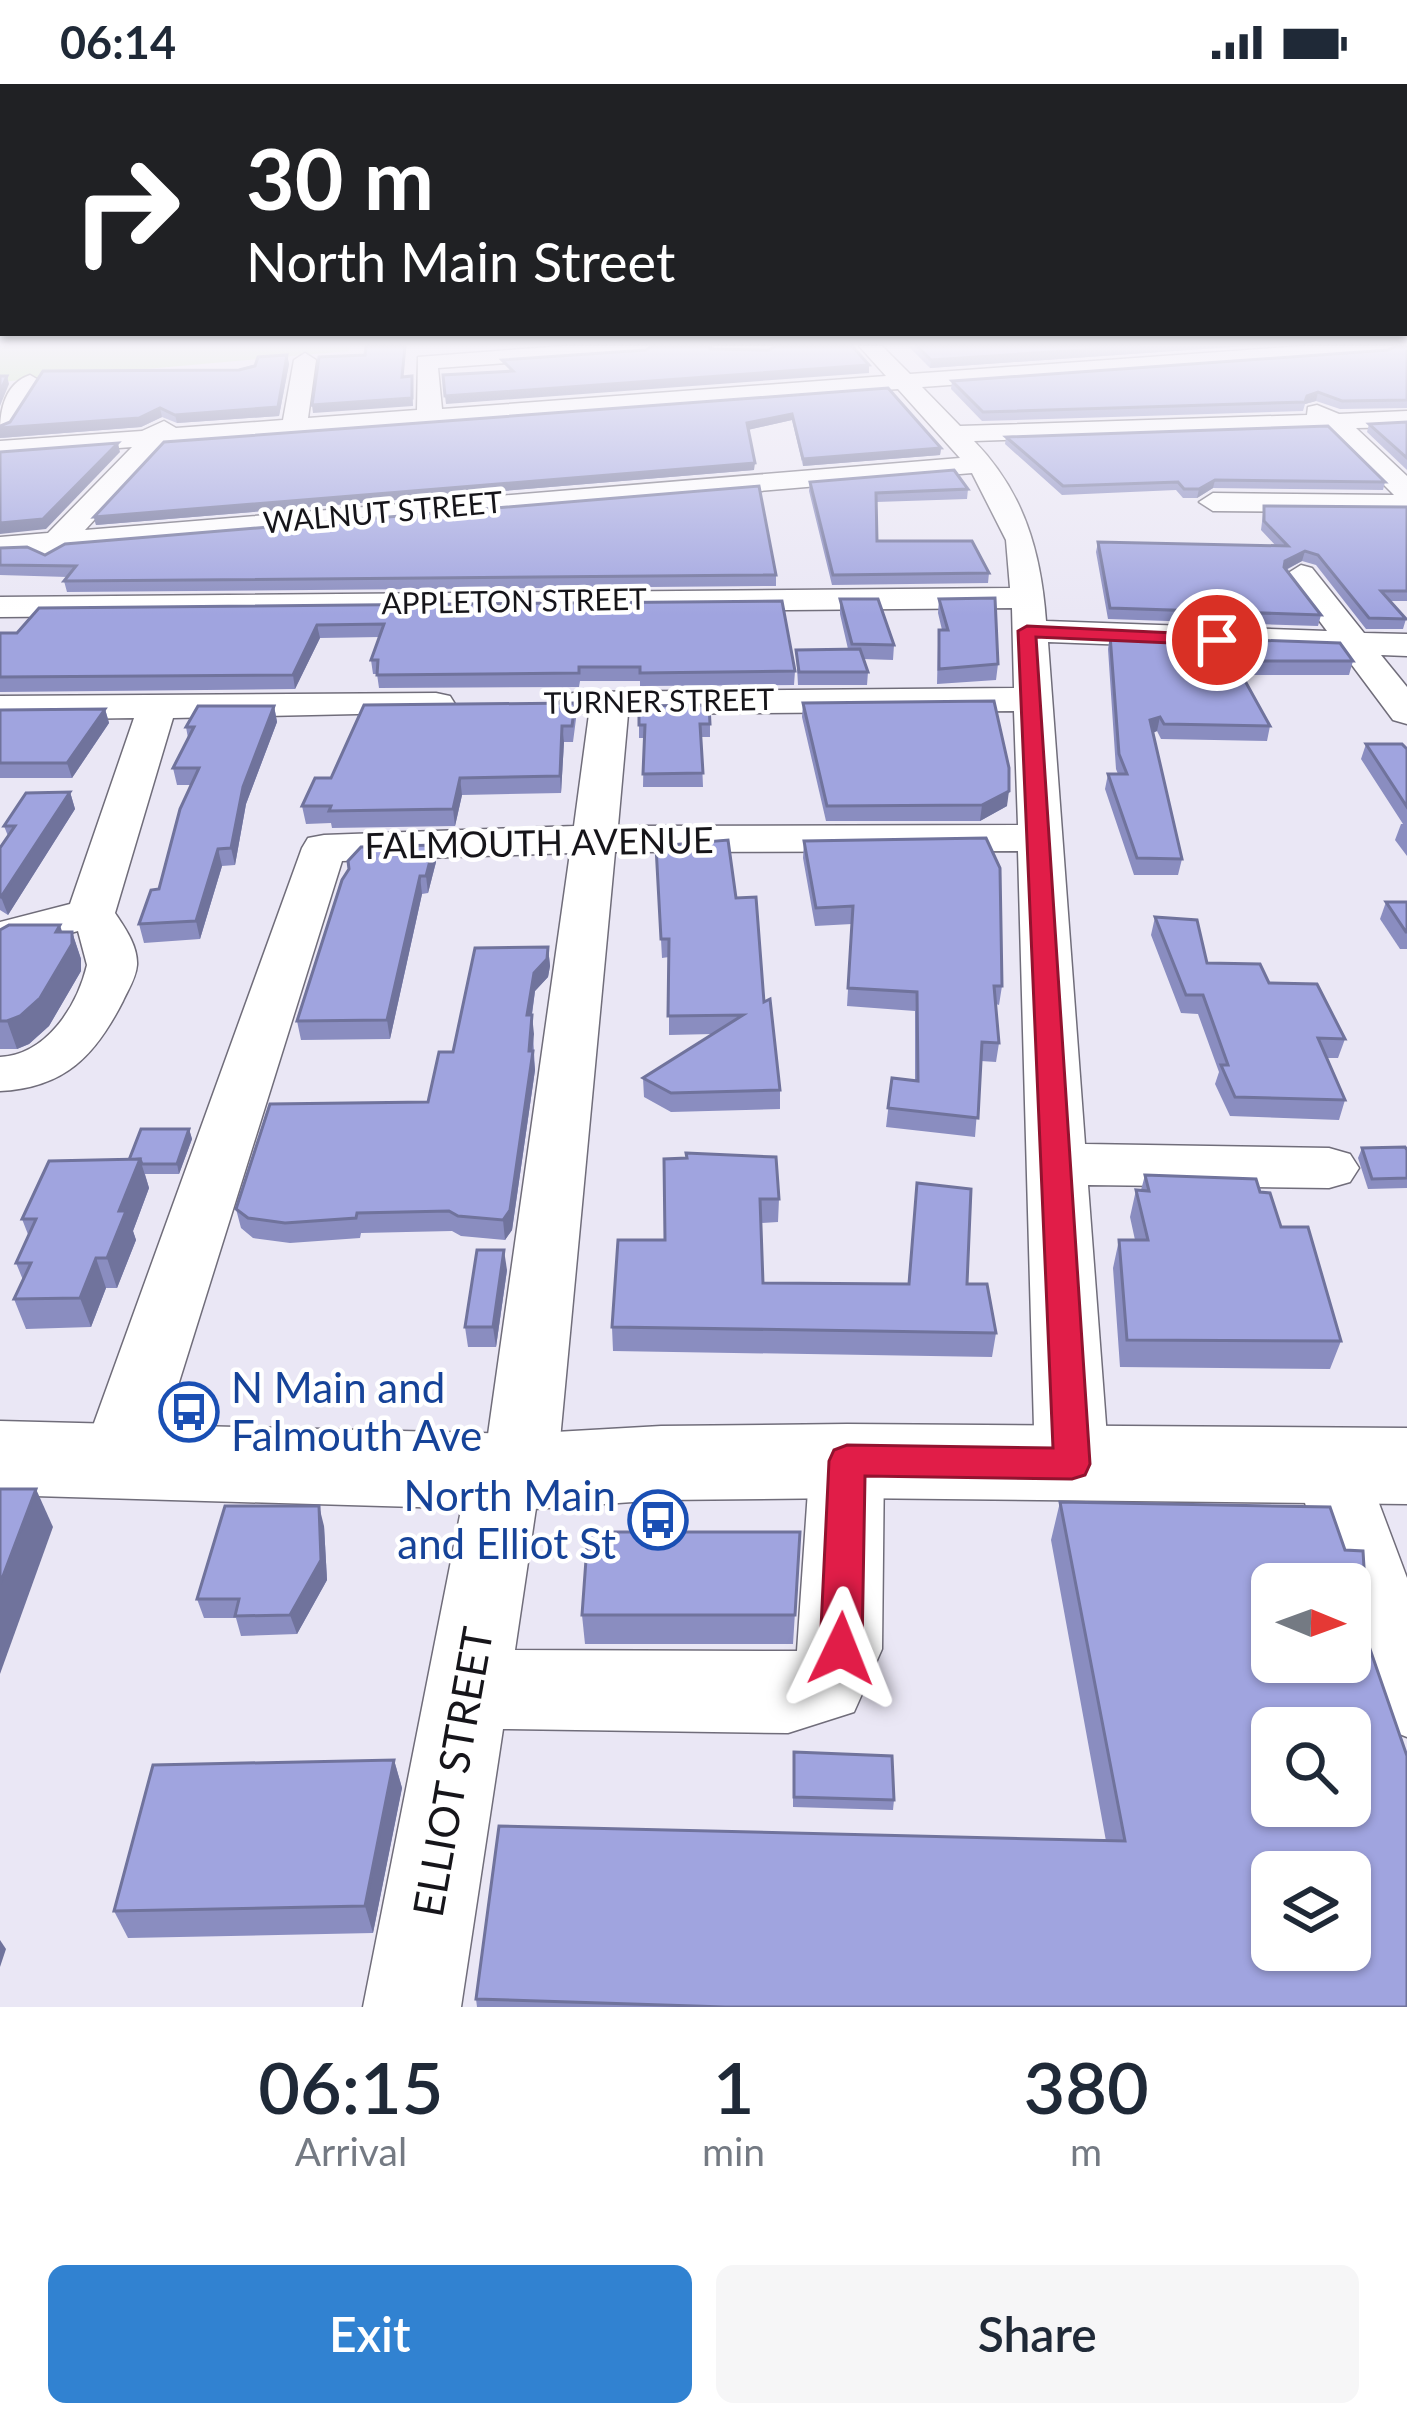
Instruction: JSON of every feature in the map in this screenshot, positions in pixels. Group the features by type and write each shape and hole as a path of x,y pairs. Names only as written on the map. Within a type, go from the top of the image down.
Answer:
{"main road":[{"path":"0,1458 520,1472 661,1463 847,1461 1368,1465"}],"street":[{"path":"957,436 981,464 1022,540 1072,1464"},
{"path":"1349,436 1407,491"},
{"path":"0,449 155,438"},
{"path":"0,605 155,438"},
{"name":"WALNUT STREET","path":"0,546 455,495 981,464"},
{"path":"1213,502 1407,504"},
{"path":"1301,575 1407,712"},
{"name":"APPLETON STREET","path":"0,605 1028,614 1407,645"},
{"name":"TURNER STREET","path":"539,703 1031,699"},
{"name":"ELLIOT STREET","path":"412,2007 500,1500 520,1472 610,703"},
{"path":"0,708 468,704"},
{"path":"0,1074 20,1075 54,1060 78,1041 113,967 93,904 151,722 161,707"},
{"name":"FALMOUTH AVENUE","path":"118,1459 324,848 596,839 1039,838"},
{"path":"0,937 93,904"},
{"path":"1059,1164 1329,1168"},
{"path":"467,1688 788,1693 824,1684 841,1649 847,1461"},
{"path":"1368,1465 1407,1696"}],"building":[{"path":"248,436 750,436 755,463 94,517 164,442"},
{"path":"797,436 930,436 941,448 803,459"},
{"path":"1338,436 1385,482 1215,480 1199,489 1184,489 1178,482 1063,486 1006,437"},
{"path":"1382,436 1407,436 1407,458"},
{"path":"118,443 43,519 0,523 0,452"},
{"path":"954,470 968,489 876,493 877,541 972,541 989,573 833,575 810,482"},
{"path":"759,486 776,575 64,581 76,566 0,565 0,548 27,547 45,555 65,544"},
{"path":"1264,506 1407,507 1407,591 1381,591 1406,619 1369,618 1318,555 1305,551 1285,561 1284,567 1321,615 1110,608 1098,542 1288,546 1264,521"},
{"path":"995,598 998,664 939,669 939,630 948,630 939,599"},
{"path":"840,599 878,599 894,645 852,644"},
{"path":"782,601 795,671 640,673 640,667 579,667 579,673 377,675 378,660 371,660 384,624 317,625 293,675 0,677 0,633 17,633 39,608"},
{"path":"1110,635 1340,643 1353,661 1234,661 1270,726 1150,720 1182,859 1137,858 1108,774 1127,774 1119,754"},
{"path":"860,649 868,672 799,672 796,650"},
{"path":"994,701 1009,768 1009,791 982,805 827,806 803,703"},
{"path":"575,703 572,726 562,726 560,776 460,778 453,809 329,811 331,806 302,806 315,778 331,778 364,705"},
{"path":"709,705 710,724 700,724 703,773 643,774 645,725 639,725 639,706"},
{"path":"198,706 274,706 243,787 231,848 218,849 196,921 139,924 151,890 159,889 180,809 199,768 173,768 194,727 186,727"},
{"path":"105,709 67,763 0,763 0,710"},
{"path":"1366,744 1402,744 1407,749 1407,807"},
{"path":"70,792 1,897 0,848 15,826 4,826 26,793"},
{"path":"986,838 1000,868 1002,986 994,986 999,1043 982,1042 978,1118 888,1108 892,1078 918,1081 917,992 848,988 853,906 816,908 804,841"},
{"path":"728,840 736,898 756,897 764,1002 770,999 780,1090 671,1093 643,1078 743,1015 668,1016 669,939 661,939 656,846"},
{"path":"434,845 426,876 420,876 387,1020 297,1021 348,861 361,847"},
{"path":"1386,902 1407,902 1407,932 1406,932"},
{"path":"1155,917 1197,920 1207,963 1260,964 1269,983 1317,984 1345,1039 1318,1038 1345,1100 1235,1097 1221,1065 1228,1065 1203,995 1186,995"},
{"path":"9,925 60,925 56,932 72,932 72,944 40,998 20,1016 0,1021 0,930"},
{"path":"548,947 547,959 534,973 527,1015 532,1015 529,1051 533,1051 510,1210 503,1220 449,1211 357,1213 356,1218 285,1223 248,1218 236,1209 270,1104 428,1102 439,1052 453,1052 475,948"},
{"path":"141,1129 189,1129 177,1164 129,1160"},
{"path":"1405,1147 1407,1178 1372,1179 1362,1148"},
{"path":"686,1153 776,1157 779,1199 760,1199 763,1283 909,1284 917,1183 971,1189 967,1284 987,1284 996,1333 612,1327 618,1240 665,1240 664,1159 687,1158"},
{"path":"140,1159 107,1258 96,1258 80,1298 14,1299 31,1263 16,1263 36,1219 22,1219 49,1161"},
{"path":"1145,1175 1256,1179 1260,1192 1270,1193 1281,1227 1308,1227 1341,1341 1127,1340 1119,1240 1148,1240 1136,1190 1149,1191"},
{"path":"477,1250 504,1250 493,1327 465,1327"},
{"path":"0,1489 36,1489 0,1584"},
{"path":"1060,1502 1330,1507 1345,1550 1363,1551 1364,1563 1251,1563 1251,1683 1371,1683 1371,1652 1407,1756 1407,2007 725,2007 476,1999 499,1826 1125,1841"},
{"path":"225,1506 319,1506 321,1560 290,1615 235,1616 239,1599 197,1599"},
{"path":"588,1532 800,1532 795,1615 582,1615"},
{"path":"794,1752 892,1756 894,1800 794,1797"},
{"path":"394,1760 365,1906 114,1911 153,1765"}],"place":[{"name":"N Main and Falmouth Ave","path":"189,1412"},
{"name":"North Main and Elliot St","path":"658,1520"}],"route":[{"path":"841,1649 847,1461 1072,1464 1027,631 1217,640"}]}
